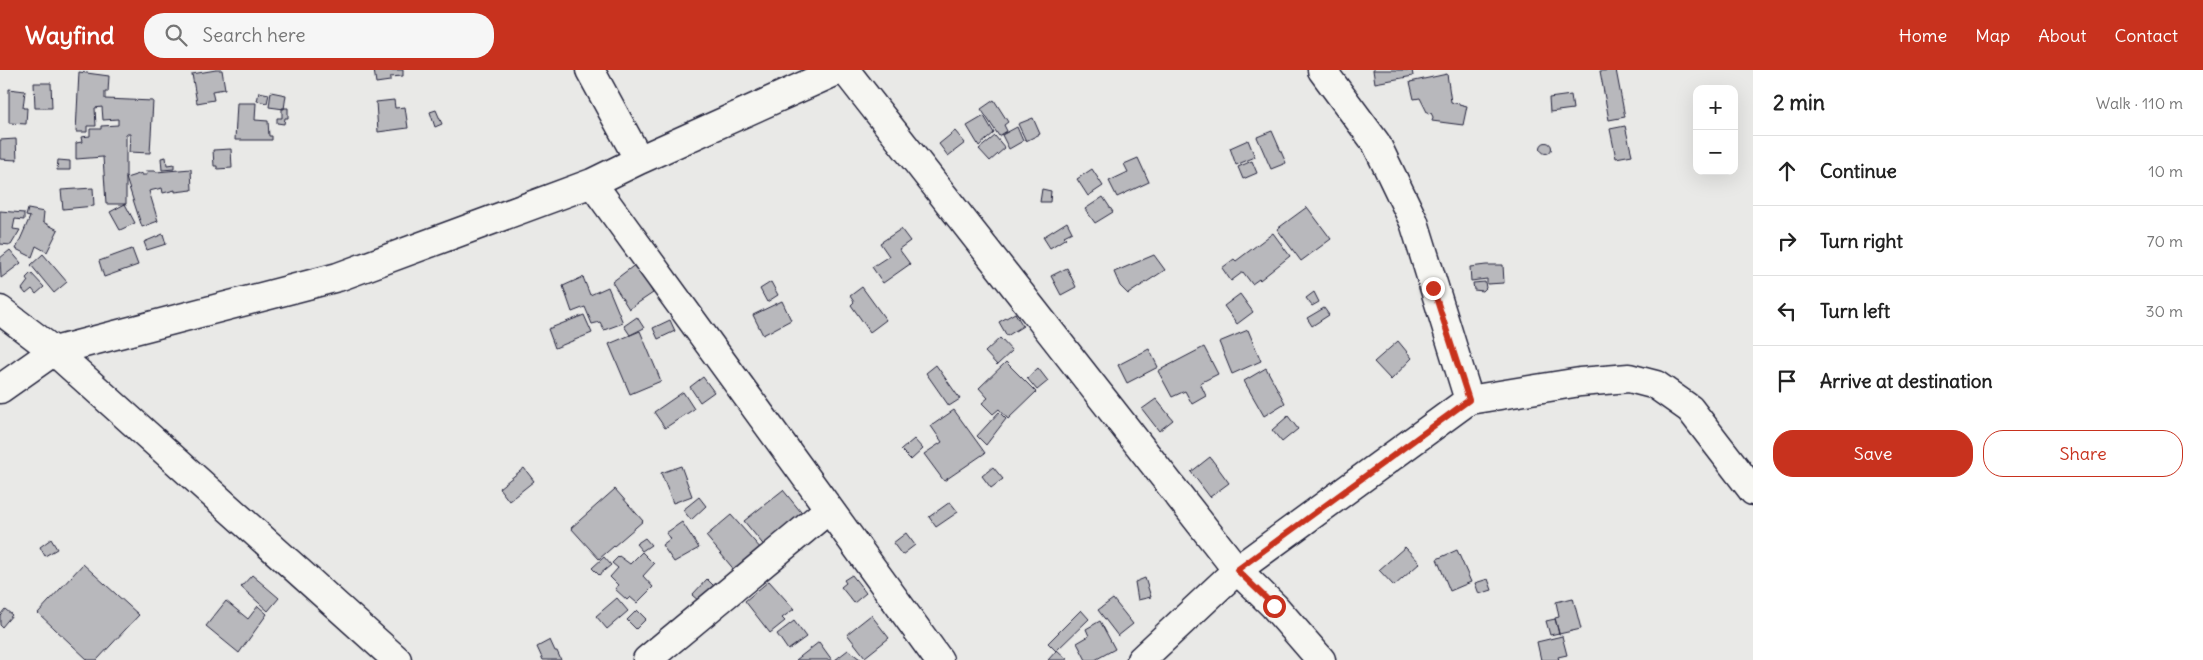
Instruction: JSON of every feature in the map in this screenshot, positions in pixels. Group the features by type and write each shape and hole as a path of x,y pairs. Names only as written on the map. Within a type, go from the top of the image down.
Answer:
{"street":[{"path":"590,70 639,160"},
{"path":"0,389 54,351 338,277 592,183 839,70"},
{"path":"845,70 1237,570 1274,606 1321,660"},
{"path":"1322,70 1376,143 1414,222 1469,400"},
{"path":"592,183 939,660"},
{"path":"0,310 54,351 397,660"},
{"path":"1142,660 1237,570 1469,400 1580,382 1629,378 1656,385 1690,409 1753,491"},
{"path":"647,660 829,509"}],"building":[{"path":"222,70 225,89 212,91 214,100 197,103 192,74"},
{"path":"374,70 403,70 403,76 390,77 390,81 376,83"},
{"path":"1373,70 1412,70 1413,76 1375,83"},
{"path":"1616,70 1625,117 1609,120 1600,71"},
{"path":"79,72 109,76 108,92 105,92 105,99 153,101 150,153 129,152 130,134 126,134 126,204 106,204 103,157 76,159 76,143 82,142 81,137 90,136 90,129 101,129 101,126 118,125 118,119 103,120 102,107 95,108 96,126 87,126 87,132 76,132"},
{"path":"1447,74 1451,102 1467,106 1463,125 1432,121 1431,113 1428,114 1420,98 1414,99 1410,82"},
{"path":"34,83 51,83 52,108 35,108"},
{"path":"9,89 25,91 23,108 27,108 26,124 9,123"},
{"path":"259,92 269,94 267,103 257,101"},
{"path":"271,92 286,95 284,109 269,107"},
{"path":"1571,95 1573,109 1550,112 1549,98"},
{"path":"394,100 395,108 405,107 408,128 378,132 376,102"},
{"path":"994,100 1008,122 1004,125 1007,131 999,136 981,109"},
{"path":"237,103 256,103 255,120 268,121 269,136 272,136 272,140 235,140"},
{"path":"282,108 288,108 288,118 285,118 284,124 277,123 277,118 282,118"},
{"path":"436,110 442,124 435,127 430,112"},
{"path":"984,116 994,133 979,146 967,126"},
{"path":"1033,118 1040,134 1026,141 1018,124"},
{"path":"1625,126 1632,155 1616,158 1610,129"},
{"path":"1017,127 1023,141 1009,149 1002,135"},
{"path":"955,131 965,143 948,156 939,144"},
{"path":"1272,131 1286,163 1271,169 1257,137"},
{"path":"995,136 1005,148 990,161 979,149"},
{"path":"16,139 17,160 0,159 0,140"},
{"path":"1248,140 1255,157 1236,165 1230,148"},
{"path":"1544,143 1548,143 1551,148 1550,152 1544,153 1541,150 1541,146"},
{"path":"231,149 232,168 217,169 217,166 214,166 213,150"},
{"path":"166,157 167,165 174,164 174,169 162,170 161,158"},
{"path":"1138,158 1149,182 1117,197 1109,181 1128,172 1124,164"},
{"path":"58,160 70,161 70,170 57,170"},
{"path":"1252,161 1257,173 1243,179 1238,167"},
{"path":"191,169 192,190 175,192 175,190 163,193 162,188 149,191 158,221 142,227 126,178 142,173 142,175 147,175 146,171"},
{"path":"1092,169 1103,186 1088,196 1077,179"},
{"path":"93,188 94,206 63,209 61,190"},
{"path":"1042,189 1051,191 1050,202 1040,202"},
{"path":"1103,197 1113,212 1095,223 1085,209"},
{"path":"125,204 135,223 120,230 110,212"},
{"path":"1307,207 1331,239 1301,261 1277,229"},
{"path":"28,209 44,212 43,222 58,230 47,252 36,246 32,257 16,249 30,217 26,216"},
{"path":"0,211 24,213 24,220 15,219 13,229 20,230 11,245 0,244"},
{"path":"1067,222 1072,232 1050,248 1043,237"},
{"path":"901,229 910,241 899,249 910,264 883,283 872,267 889,256 880,243"},
{"path":"1273,233 1290,256 1260,280 1252,284 1243,272 1231,281 1222,268 1234,259 1236,261"},
{"path":"163,234 166,244 147,250 144,242"},
{"path":"132,249 138,265 104,277 99,261"},
{"path":"10,250 21,263 1,278 0,258"},
{"path":"43,254 67,282 54,293 31,265"},
{"path":"1154,255 1165,270 1128,294 1120,286 1114,272"},
{"path":"636,264 653,293 629,309 612,282"},
{"path":"1503,265 1504,283 1487,284 1487,279 1471,281 1470,267"},
{"path":"1067,268 1076,287 1061,295 1051,276"},
{"path":"31,273 44,287 36,294 32,289 26,294 22,289 28,281 26,278"},
{"path":"583,277 590,295 608,287 623,323 604,330 600,322 592,324 585,307 572,312 563,286"},
{"path":"771,282 778,295 767,302 760,289"},
{"path":"1485,282 1486,288 1483,291 1474,290 1473,283"},
{"path":"862,287 886,320 870,332 851,305 854,302 850,296"},
{"path":"1314,292 1319,302 1312,306 1306,298"},
{"path":"1240,294 1253,312 1237,324 1224,306"},
{"path":"782,301 791,320 763,335 753,315"},
{"path":"1324,308 1329,315 1312,326 1307,318"},
{"path":"1015,313 1023,326 1007,336 999,322"},
{"path":"584,315 592,333 555,348 548,329"},
{"path":"637,317 644,328 630,335 624,326"},
{"path":"670,320 675,331 658,339 653,328"},
{"path":"1248,330 1261,361 1232,374 1219,342"},
{"path":"640,331 661,381 630,394 609,344"},
{"path":"1000,338 1012,351 997,365 985,352"},
{"path":"1398,341 1412,358 1391,380 1374,362"},
{"path":"1204,347 1218,374 1200,383 1206,396 1192,404 1185,391 1172,397 1158,371"},
{"path":"1149,349 1158,367 1127,383 1118,365"},
{"path":"1006,362 1036,392 1008,419 999,409 993,414 982,403 988,398 979,388"},
{"path":"936,365 960,399 949,406 926,373"},
{"path":"1038,368 1048,381 1037,390 1027,378"},
{"path":"1266,368 1285,403 1264,416 1244,381"},
{"path":"703,377 714,392 700,402 690,387"},
{"path":"683,392 694,409 665,428 654,412"},
{"path":"1156,399 1173,420 1159,431 1142,409"},
{"path":"954,410 985,453 944,481 924,454 942,442 931,426"},
{"path":"999,412 1006,419 986,445 977,436"},
{"path":"1288,416 1298,429 1282,442 1272,430"},
{"path":"914,439 923,449 911,460 901,450"},
{"path":"1210,457 1229,483 1210,497 1191,472"},
{"path":"681,466 692,496 673,503 661,473"},
{"path":"993,467 1003,479 991,488 982,476"},
{"path":"524,468 534,481 509,501 499,488"},
{"path":"615,489 643,521 599,559 571,528"},
{"path":"783,490 805,517 766,548 744,521"},
{"path":"699,497 706,506 691,520 683,510"},
{"path":"950,502 958,512 936,527 929,517"},
{"path":"731,515 762,550 736,572 706,536"},
{"path":"682,522 699,548 674,562 662,545 670,539 666,533"},
{"path":"906,533 915,545 902,555 893,543"},
{"path":"645,538 651,545 642,551 636,544"},
{"path":"51,539 57,549 45,556 40,547"},
{"path":"1405,547 1420,563 1394,586 1379,570"},
{"path":"1457,550 1471,582 1450,591 1437,559"},
{"path":"642,552 654,564 643,576 653,587 637,603 630,597 627,600 615,589 618,585 610,577 618,568 612,563 619,556 630,564"},
{"path":"604,557 611,565 599,575 592,568"},
{"path":"83,564 139,615 97,660 88,660 38,613"},
{"path":"252,575 279,598 268,611 241,587"},
{"path":"852,575 866,593 854,603 841,587 846,583 844,580"},
{"path":"1145,578 1151,597 1138,600 1135,582"},
{"path":"707,579 714,586 700,602 692,595"},
{"path":"1488,579 1492,590 1479,594 1475,583"},
{"path":"769,581 794,609 782,618 785,621 770,633 745,601"},
{"path":"617,598 628,611 607,629 596,616"},
{"path":"1573,598 1581,629 1559,634 1555,618 1559,617 1556,602"},
{"path":"1113,599 1133,624 1118,636 1098,610"},
{"path":"226,601 248,619 258,606 267,614 239,653 206,626"},
{"path":"5,609 12,615 2,627 0,625 0,615"},
{"path":"637,610 646,619 636,629 627,620"},
{"path":"1081,610 1089,619 1056,651 1048,643"},
{"path":"871,615 889,638 865,657 847,634"},
{"path":"1555,619 1559,633 1550,635 1546,621"},
{"path":"794,621 806,637 788,650 777,634"},
{"path":"1100,621 1115,649 1095,660 1086,660 1077,643 1089,636 1086,629"},
{"path":"1562,636 1567,655 1558,657 1559,660 1541,660 1537,642"},
{"path":"550,640 561,660 543,660 537,647"},
{"path":"819,642 832,660 796,660"},
{"path":"848,650 861,659 835,660"},
{"path":"1057,650 1068,660 1048,660"}],"route":[{"path":"1274,606 1237,570 1469,400 1433,288"}]}
